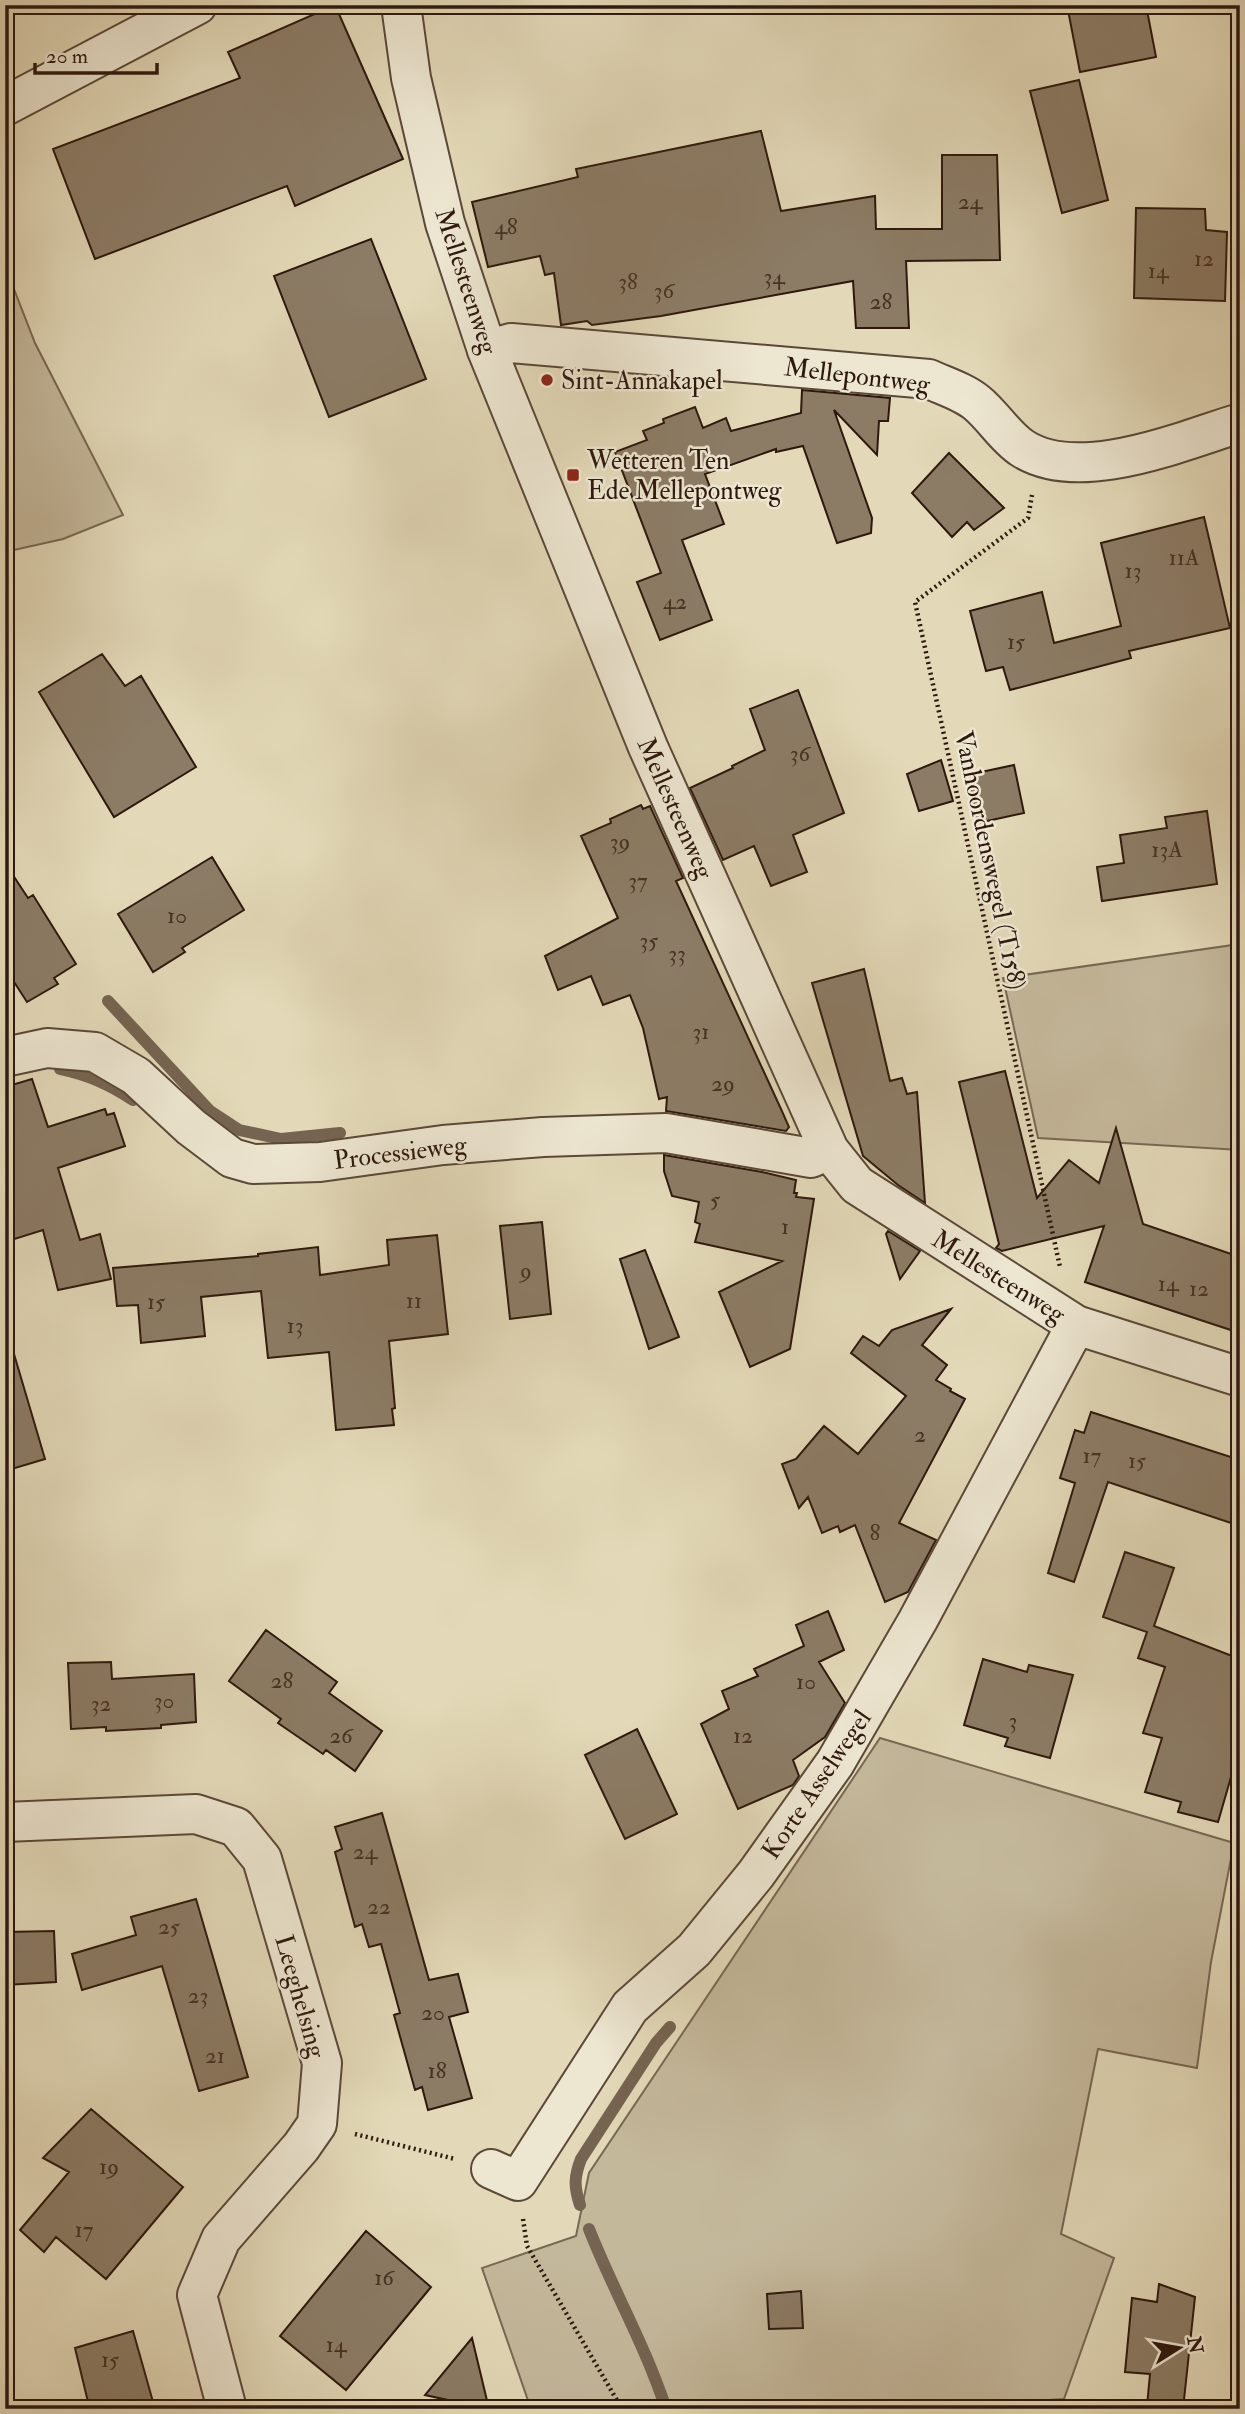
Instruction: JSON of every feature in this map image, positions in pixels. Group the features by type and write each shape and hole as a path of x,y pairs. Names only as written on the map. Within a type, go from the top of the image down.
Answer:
{"street":[{"path":"5,106 197,5"},
{"name":"Mellesteenweg","path":"401,5 411,78 445,223 487,350 653,759 829,1150 857,1185 1076,1325 1240,1377"},
{"name":"Mellepontweg","path":"487,350 511,342 929,379 976,402 1021,448 1039,457 1076,462 1123,458 1240,423"},
{"name":"Processieweg","path":"5,1057 47,1048 96,1052 136,1076 191,1127 232,1158 253,1164 333,1161 443,1145 518,1139 655,1133 811,1158 829,1150"},
{"name":"Korte Asselwegel","path":"504,2175 629,2007 694,1950 756,1874 835,1763 918,1620 1076,1325"},
{"name":"Leeghelsing","path":"5,1822 196,1814 236,1827 262,1859 323,2063 317,2124"},
{"path":"227,2409 197,2295 221,2239 301,2147 317,2124"}],"path":[{"name":"Vanhoordenswegel (T158)","path":"1039,457 1028,518 915,602 1056,1255 1076,1325"},
{"path":"317,2124 504,2175 527,2246 622,2409"}],"shaded area":[{"path":"5,266 35,343 123,515 63,539 5,552"},
{"path":"1240,944 1240,1150 1038,1138 1003,978"},
{"path":"880,1738 1234,1843 1211,1962 1197,2068 1098,2049 1061,2234 1114,2258 1064,2399 911,2409 531,2409 482,2268 576,2236 589,2173"}],"building":[{"path":"335,5 403,159 295,206 287,186 95,259 53,149 240,78 228,52"},
{"path":"1067,5 1146,5 1156,57 1080,72"},
{"path":"1079,80 1108,200 1062,213 1030,91"},
{"path":"761,131 781,211 875,196 876,229 942,229 942,155 997,155 1000,260 906,261 909,328 856,328 853,281 661,316 592,325 587,321 561,325 554,273 545,275 540,256 488,267 472,202 578,177 576,169"},
{"path":"1136,208 1205,209 1206,230 1227,232 1225,301 1134,298"},
{"path":"371,239 426,379 329,417 274,276"},
{"path":"802,390 890,398 888,421 879,421 877,455 834,410 872,518 871,533 837,543 803,446 776,452 776,449 705,474 724,524 682,540 712,620 660,640 637,582 661,573 615,452 647,440 643,431 664,423 663,419 695,407 703,428 726,418 731,431 801,413"},
{"path":"949,453 1004,508 974,530 967,522 952,537 912,493"},
{"path":"1204,517 1230,628 1129,651 1131,658 1010,690 1003,667 986,671 970,611 1042,592 1054,643 1121,626 1101,543"},
{"path":"102,654 125,686 141,676 196,767 114,817 39,692"},
{"path":"798,690 844,813 793,835 807,872 771,886 754,846 723,860 690,788 765,750 750,709"},
{"path":"941,760 953,801 919,811 907,774"},
{"path":"1014,765 1024,813 978,823 967,775"},
{"path":"641,805 643,809 650,806 683,878 676,881 789,1127 786,1131 666,1111 667,1097 659,1099 643,1028 630,995 603,1005 591,976 558,990 545,956 618,918 581,836 611,823 610,819"},
{"path":"1207,811 1217,884 1102,901 1097,867 1124,863 1120,835 1167,828 1165,817"},
{"path":"212,857 244,910 182,948 185,952 153,972 118,914"},
{"path":"5,863 28,898 33,895 76,964 54,978 58,984 27,1002 5,968"},
{"path":"864,969 890,1081 902,1078 907,1094 917,1092 925,1203 863,1156 812,983"},
{"path":"1005,1071 1037,1198 1069,1160 1099,1183 1116,1128 1143,1224 1240,1257 1240,1333 1085,1282 1104,1226 1002,1251 996,1248 999,1244 959,1082"},
{"path":"32,1079 48,1127 105,1109 107,1115 114,1113 125,1146 58,1168 80,1240 100,1234 111,1279 58,1290 43,1230 5,1242 5,1087"},
{"path":"664,1155 796,1180 796,1197 814,1199 790,1349 750,1367 719,1292 782,1261 695,1242 700,1224 695,1222 699,1202 672,1196 664,1171"},
{"path":"542,1222 551,1314 510,1319 500,1226"},
{"path":"888,1231 920,1251 900,1279 886,1234"},
{"path":"437,1235 448,1334 389,1341 394,1425 336,1430 329,1352 268,1358 261,1291 201,1297 205,1336 141,1343 138,1305 117,1306 113,1268 258,1256 318,1247 320,1275 389,1265 387,1240"},
{"path":"645,1250 679,1337 649,1349 620,1259"},
{"path":"951,1309 922,1345 947,1365 936,1380 965,1399 899,1523 936,1540 908,1592 885,1602 855,1525 840,1532 838,1526 822,1533 808,1497 799,1508 782,1464 796,1459 824,1426 858,1454 906,1396 851,1353 863,1336 879,1346 892,1330"},
{"path":"14,1354 45,1459 5,1471 5,1355"},
{"path":"1091,1412 1240,1460 1240,1526 1108,1482 1074,1582 1048,1573 1075,1483 1060,1478 1075,1430 1084,1433"},
{"path":"1125,1552 1174,1568 1154,1626 1240,1659 1240,1746 1218,1822 1178,1812 1181,1802 1145,1792 1162,1738 1143,1733 1165,1667 1138,1658 1147,1632 1103,1617"},
{"path":"828,1611 844,1650 819,1662 845,1703 825,1737 793,1760 799,1776 793,1785 738,1809 701,1724 729,1709 722,1691 758,1676 754,1669 804,1646 796,1625"},
{"path":"266,1630 337,1682 329,1693 382,1731 355,1771 326,1750 323,1754 278,1723 281,1719 229,1681"},
{"path":"983,1659 1027,1672 1029,1665 1073,1675 1050,1758 1005,1746 1008,1738 964,1725"},
{"path":"111,1662 112,1679 194,1674 196,1722 161,1725 161,1728 106,1731 106,1727 71,1729 68,1663"},
{"path":"637,1729 677,1814 625,1839 585,1755"},
{"path":"382,1813 429,1980 458,1974 468,2012 449,2017 472,2098 428,2110 422,2087 415,2090 394,2015 400,2013 381,1944 369,1947 362,1924 355,1927 335,1852 342,1849 335,1827"},
{"path":"196,1899 248,2077 199,2091 162,1966 82,1990 72,1954 136,1935 131,1917"},
{"path":"54,1931 56,1982 5,1985 5,1932"},
{"path":"91,2109 183,2187 106,2279 56,2237 44,2252 20,2230 69,2172 43,2158"},
{"path":"366,2231 431,2287 346,2390 280,2336"},
{"path":"1159,2284 1195,2297 1183,2409 1147,2406 1150,2374 1125,2372 1132,2298 1157,2302"},
{"path":"801,2291 803,2328 769,2329 767,2294"},
{"path":"133,2331 155,2409 110,2409 108,2401 89,2406 75,2348"},
{"path":"472,2338 489,2409 425,2395"}],"waterway":[{"path":"108,1001 210,1111 239,1130 281,1139 340,1133"},
{"path":"60,1069 98,1081 133,1100"},
{"path":"580,2205 576,2182 581,2159 656,2043 670,2027"},
{"path":"589,2229 649,2363 666,2409"}],"place":[{"name":"Sint-Annakapel","path":"547,380"},
{"name":"Wetteren Ten Ede Mellepontweg","path":"573,475"}]}
